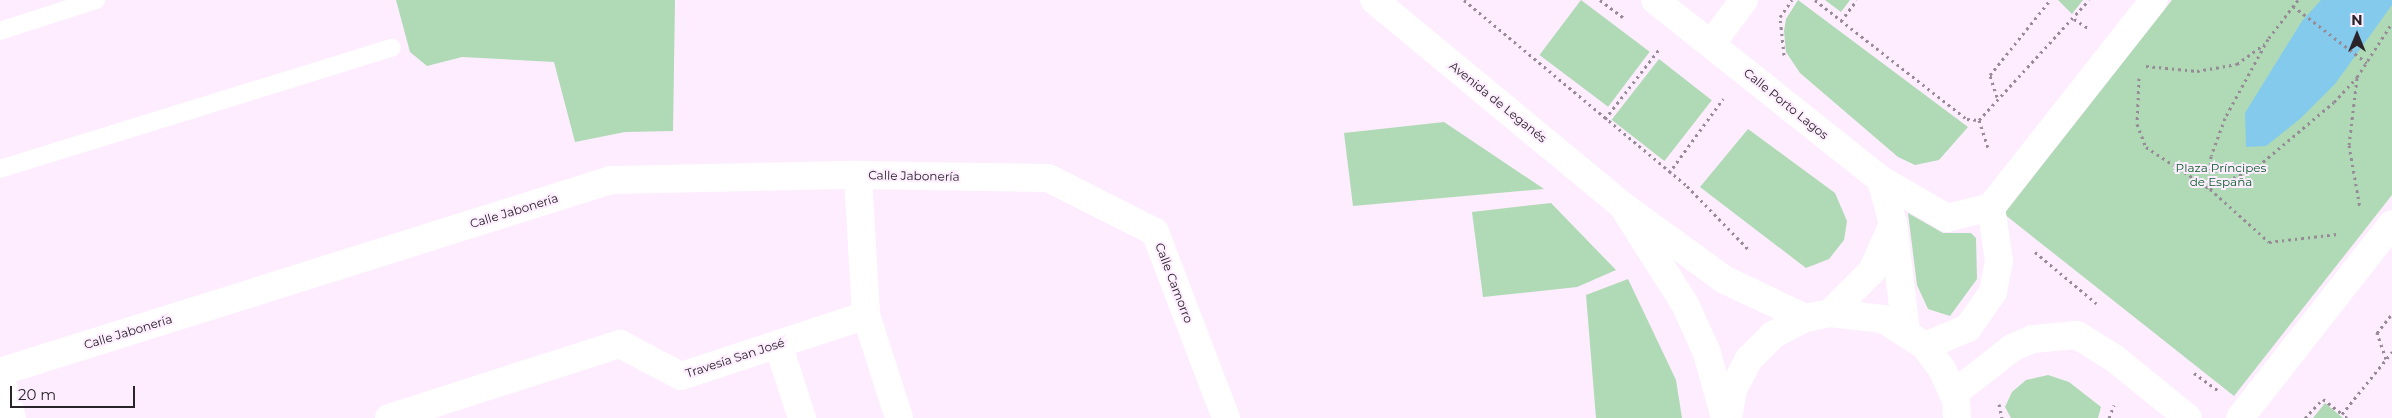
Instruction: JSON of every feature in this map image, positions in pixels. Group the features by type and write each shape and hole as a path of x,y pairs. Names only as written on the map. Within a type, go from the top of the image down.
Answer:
{"street":[{"name":"Avenida de Leganés","path":"1374,0 1622,205 1725,280 1817,315"},
{"name":"Calle Porto Lagos","path":"1655,0 1882,180"},
{"path":"1710,44 1744,0"},
{"path":"1882,180 1947,218 1991,208 2154,0"},
{"path":"858,175 866,315 899,418"},
{"name":"Calle Jabonería","path":"0,372 611,180 858,175 1048,178"},
{"name":"Calle Camorro","path":"1048,178 1155,232 1226,418"},
{"path":"1882,180 1916,338 1959,408 2012,348 2032,339 2077,335 2114,358 2188,418"},
{"name":"Avenida de Leganés","path":"1622,205 1685,304 1707,353 1726,418"},
{"path":"1817,315 1865,315 1916,338 1968,328 1993,292 1999,261 1991,208"},
{"path":"1726,418 1733,390 1749,359 1774,335 1817,315 1872,271 1893,224"},
{"path":"2234,407 2379,236"},
{"name":"Travesía San José","path":"389,418 620,344 681,376 866,315"},
{"path":"778,344 802,418"},
{"path":"0,376 12,418"}],"lane":[{"path":"0,31 96,0"},
{"path":"0,169 392,48"}],"path":[{"path":"1464,0 1669,173 1753,254"},
{"path":"1600,0 1632,24"},
{"path":"1787,66 1780,17 1792,0"},
{"path":"1815,0 1967,119 1979,120"},
{"path":"1841,21 1858,0"},
{"path":"1997,97 1990,75 2050,0"},
{"path":"1979,120 1997,97 2074,19 2089,0"},
{"path":"2074,19 2118,47 2140,66 2197,71 2237,64 2253,56 2298,0"},
{"path":"2293,6 2367,63"},
{"path":"2210,190 2258,166 2287,145 2357,77 2391,25"},
{"path":"2210,190 2211,156 2225,118 2268,39"},
{"path":"1654,41 1668,52"},
{"path":"1605,119 1661,46"},
{"path":"2140,66 2136,124 2146,147 2210,190 2269,242 2354,232 2379,236"},
{"path":"2357,77 2349,144 2354,189 2379,236"},
{"path":"1719,90 1733,101"},
{"path":"1669,173 1726,95"},
{"path":"1979,120 1992,156"},
{"path":"2030,248 2105,309"},
{"path":"2386,360 2377,333 2392,314"},
{"path":"2342,414 2392,352"},
{"path":"2188,369 2234,407"},
{"path":"2108,396 2122,407"},
{"path":"2305,418 2323,399 2347,418"},
{"path":"1998,400 2002,418"},
{"path":"2109,418 2115,402"}],"green space":[{"path":"396,0 675,0 673,131 625,132 575,142 554,62 462,57 427,66 410,52"},
{"path":"1581,0 1650,52 1608,107 1539,55"},
{"path":"1798,0 1968,127 1939,160 1915,165 1898,157 1800,73 1786,52 1784,31 1786,19"},
{"path":"1825,0 1850,0 1841,12"},
{"path":"2058,0 2083,0 2072,14"},
{"name":"Plaza Príncipes de España","path":"2172,0 2392,0 2392,195 2234,396 2004,214"},
{"path":"1659,59 1712,100 1664,161 1612,120"},
{"path":"1444,122 1544,189 1353,206 1344,133"},
{"path":"1748,129 1835,193 1847,221 1844,240 1829,259 1806,268 1700,187"},
{"path":"1551,203 1616,270 1577,287 1483,297 1472,212"},
{"path":"1908,213 1943,233 1971,233 1976,238 1977,279 1950,316 1928,309 1917,285"},
{"path":"1628,279 1676,380 1682,418 1596,418 1586,295"},
{"path":"2048,375 2069,382 2101,407 2098,418 2011,418 2005,407 2012,392 2026,380"},
{"path":"2325,403 2343,418 2313,418"}],"water":[{"path":"2321,0 2392,0 2392,5 2335,84 2301,118 2266,146 2246,147 2245,113 2302,21"}]}
